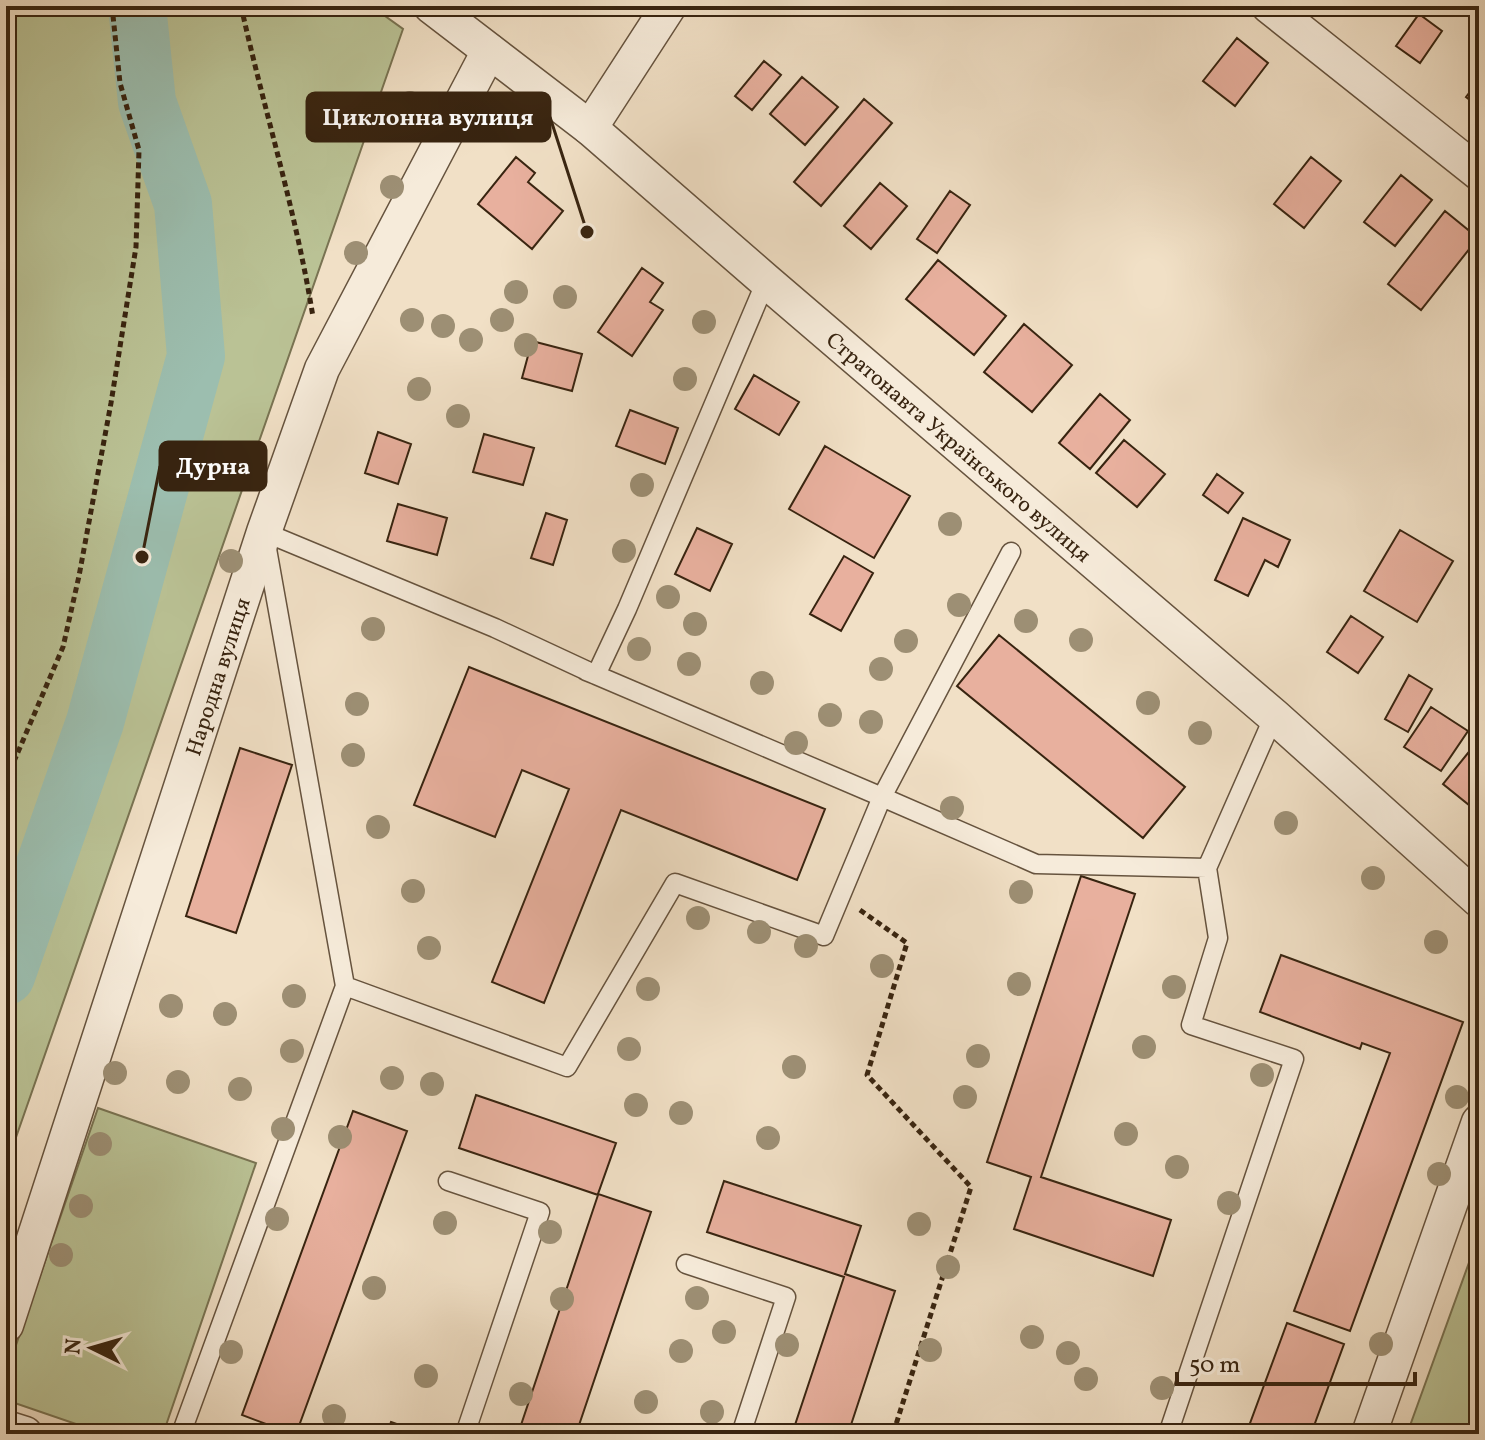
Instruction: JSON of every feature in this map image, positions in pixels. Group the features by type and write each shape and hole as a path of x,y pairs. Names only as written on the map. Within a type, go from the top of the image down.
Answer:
{"street":[{"name":"Стратонавта Українського вулиця","path":"431,6 590,128 1274,716 1479,900"},
{"path":"590,128 669,6"},
{"path":"1269,6 1479,173"},
{"name":"Народна вулиця","path":"6,1325 264,532 322,369 489,51"},
{"path":"1369,1434 1479,1122"},
{"path":"6,1428 25,1434"}],"lane":[{"path":"596,675 766,281"},
{"path":"264,532 495,628 596,675 1036,864 1207,868"},
{"path":"181,1434 345,986 264,532"},
{"path":"345,986 567,1067 675,883 824,936 882,797 1011,552"},
{"path":"1168,1434 1294,1059 1191,1025 1218,938 1207,868 1274,716"},
{"path":"448,1181 540,1212 465,1434"},
{"path":"686,1264 786,1297 741,1434"}],"path":[{"path":"6,780 63,647 109,417 136,247 139,150 120,83 112,6"},
{"path":"241,6 289,195 322,369"},
{"path":"840,896 907,943 867,1075 971,1187 893,1434"}],"green space":[{"path":"6,6 371,6 403,29 6,1166"},
{"path":"98,1108 256,1163 163,1434 105,1434 6,1400 6,1374"},
{"path":"1479,1235 1479,1434 1407,1434"}],"building":[{"path":"1419,14 1442,31 1420,63 1396,46"},
{"path":"1237,38 1268,63 1235,106 1203,81"},
{"path":"764,61 781,75 752,110 735,96"},
{"path":"802,77 838,107 805,145 770,114"},
{"path":"1479,80 1479,107 1466,97"},
{"path":"864,99 892,123 821,206 794,182"},
{"path":"516,157 535,173 528,182 563,211 532,249 478,204"},
{"path":"1311,157 1341,181 1304,228 1274,204"},
{"path":"1401,175 1432,200 1395,246 1364,222"},
{"path":"880,183 907,206 871,249 844,226"},
{"path":"950,191 970,205 937,253 917,239"},
{"path":"1445,211 1478,238 1421,310 1388,284"},
{"path":"938,260 1006,316 974,355 906,299"},
{"path":"642,268 663,283 650,302 663,310 632,356 598,332"},
{"path":"1024,324 1072,365 1032,412 984,372"},
{"path":"532,341 582,354 572,391 522,378"},
{"path":"754,375 799,402 779,435 735,409"},
{"path":"1100,394 1130,420 1090,469 1059,443"},
{"path":"630,410 678,428 665,464 616,446"},
{"path":"378,432 411,444 398,484 365,473"},
{"path":"484,434 534,448 523,485 473,472"},
{"path":"1124,440 1165,474 1137,507 1096,473"},
{"path":"825,446 910,496 874,558 789,509"},
{"path":"1217,474 1243,493 1228,513 1203,495"},
{"path":"398,504 447,518 437,555 387,541"},
{"path":"546,513 567,520 553,565 531,558"},
{"path":"1243,518 1290,540 1278,567 1265,560 1248,596 1215,580"},
{"path":"697,528 732,544 710,591 675,574"},
{"path":"1400,530 1453,561 1417,622 1364,591"},
{"path":"844,556 873,573 841,631 810,614"},
{"path":"1351,616 1383,637 1358,673 1327,652"},
{"path":"999,635 1185,787 1143,838 957,686"},
{"path":"469,667 825,809 797,880 621,810 544,1003 492,982 569,789 522,770 495,837 414,805"},
{"path":"1409,675 1432,689 1408,732 1385,719"},
{"path":"1431,707 1468,731 1441,771 1404,747"},
{"path":"240,748 292,765 236,933 186,916"},
{"path":"1472,748 1479,754 1479,793 1469,805 1443,784"},
{"path":"1081,876 1135,894 1041,1177 1171,1220 1153,1276 1014,1229 1031,1177 987,1162"},
{"path":"1281,955 1463,1022 1350,1331 1294,1311 1390,1053 1362,1043 1360,1049 1260,1012"},
{"path":"476,1095 616,1143 598,1194 651,1212 576,1434 518,1434 598,1195 459,1148"},
{"path":"353,1111 407,1131 296,1434 293,1434 242,1415"},
{"path":"724,1181 861,1226 845,1274 895,1291 848,1434 792,1434 844,1277 707,1232"},
{"path":"1287,1323 1344,1344 1311,1434 1267,1434 1249,1426"},
{"path":"391,1422 425,1434 387,1434"}],"waterway":[{"path":"6,976 95,722 196,356 183,204 147,102 137,6"}],"place":[{"name":"Циклонна вулиця","path":"587,232"},
{"name":"Дурна","path":"142,557"}]}
